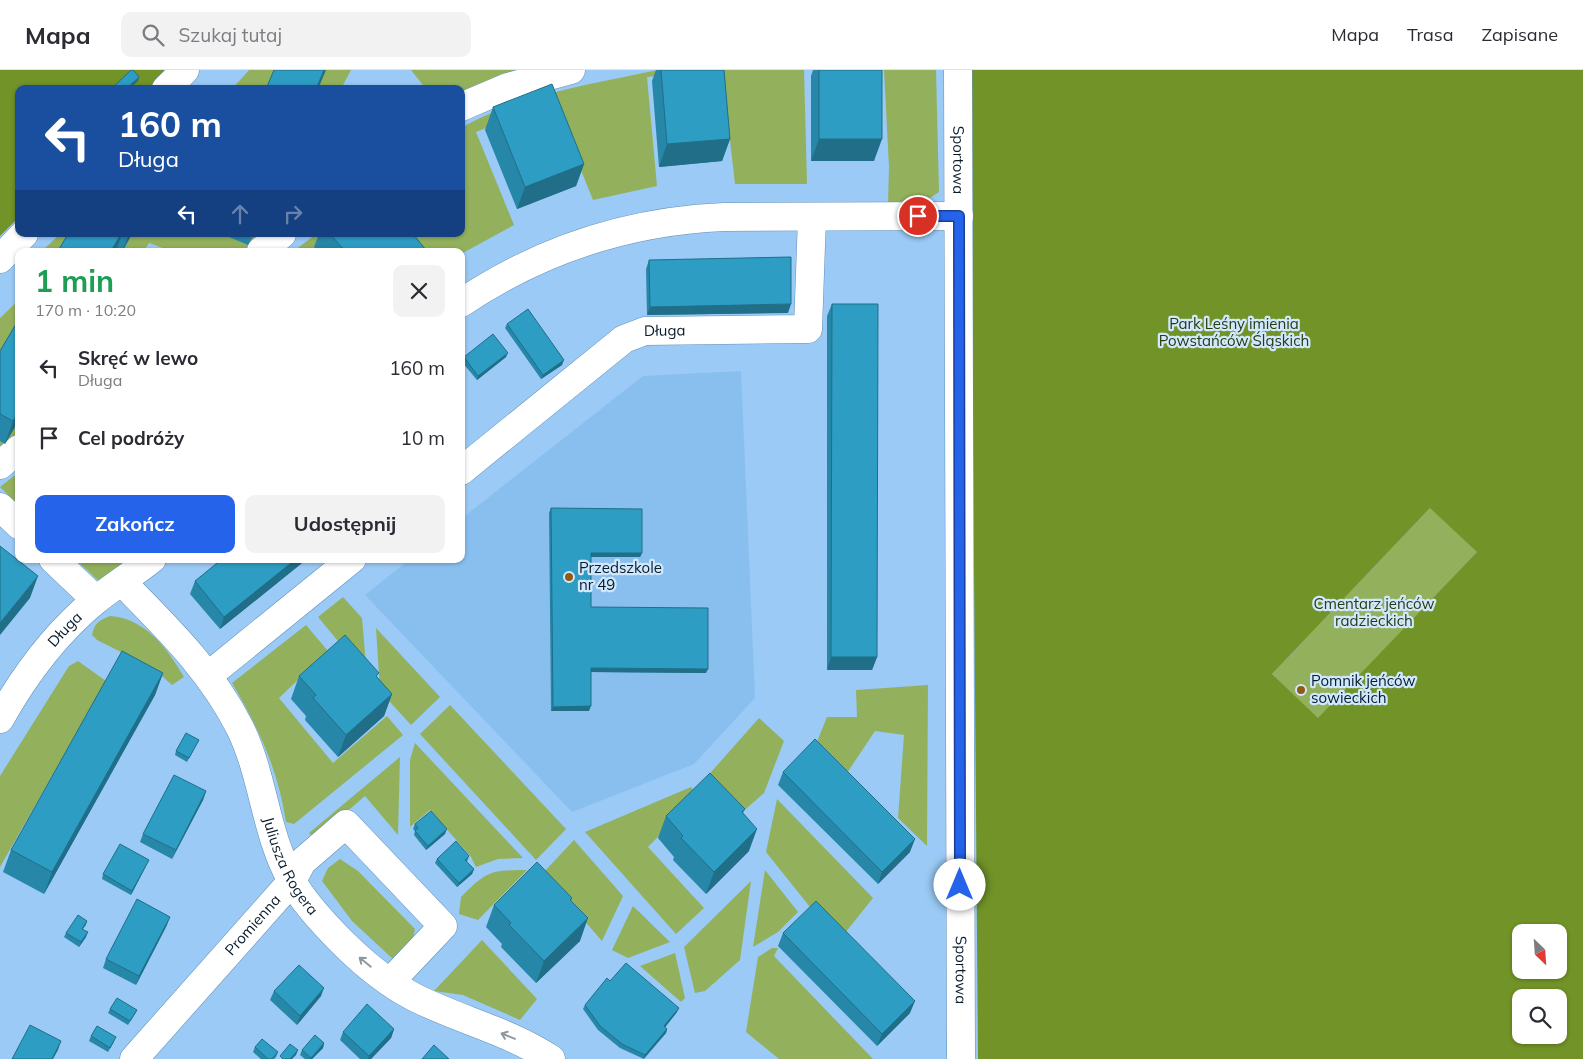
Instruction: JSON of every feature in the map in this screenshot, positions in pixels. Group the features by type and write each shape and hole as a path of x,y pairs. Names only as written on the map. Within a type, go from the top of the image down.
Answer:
{"street":[{"path":"170,85 185,70"},
{"path":"465,105 508,87 570,70"},
{"name":"Sportowa","path":"958,70 961,1059"},
{"path":"465,300 499,278 544,256 618,232 688,219 959,216"},
{"name":"Długa","path":"465,469 624,339 645,331 808,329 812,218"},
{"path":"0,259 21,237"},
{"path":"265,248 278,237"},
{"path":"0,465 15,452"},
{"path":"0,506 15,521"},
{"path":"57,563 96,600"},
{"name":"Długa","path":"0,719 29,672 49,647 96,600 147,563"},
{"path":"209,675 347,563"},
{"name":"Juliusza Rogera","path":"122,582 188,649 209,675 240,727 255,763 274,838 292,881 341,940 390,982 414,997 520,1040 551,1059"},
{"name":"Promienna","path":"134,1059 292,881 302,862 346,824 443,926 390,982"}],"shaded area":[{"name":"Przedszkole nr 49","path":"741,371 755,698 694,764 572,812 365,595 405,563 465,563 465,516 643,376"}],"green space":[{"path":"0,70 167,70 153,85 15,85 15,221 0,236"},
{"path":"249,70 351,70 343,85 236,85"},
{"path":"411,70 563,70 465,100 465,85 423,85"},
{"path":"658,70 709,70 647,77 657,186 593,200 553,101 476,132 514,225 465,252 465,248 298,248 312,237 465,237 465,126 484,116 532,98"},
{"path":"722,70 804,70 807,184 735,184"},
{"path":"884,70 936,70 939,192 921,204 888,204 889,167"},
{"name":"Park Leśny imienia Powstańców Śląskich","path":"970,70 1583,70 1583,1059 978,1059","holes":["1430,508 1477,552 1318,718 1272,674"]},
{"path":"57,237 264,237 257,248 163,248 149,243 146,248 45,248"},
{"path":"15,304 15,448 0,458 0,318"},
{"path":"15,475 15,501 0,487"},
{"name":"Cmentarz jeńców radzieckich","path":"1431,507 1477,552 1318,719 1272,674"},
{"path":"79,563 125,563 100,582"},
{"path":"343,597 362,618 367,676 318,617"},
{"path":"110,616 134,622 145,629 163,646 184,677 172,685 153,668 97,640 92,635 94,628 100,621"},
{"path":"306,625 328,651 279,698 333,763 387,716 403,735 294,824 286,822 273,767 251,716 232,683"},
{"path":"376,628 440,697 411,725 380,691"},
{"path":"78,661 106,681 0,867 0,776 69,666"},
{"path":"928,685 927,846 898,818 904,735 875,731 843,779 814,749 827,717 857,717 856,690"},
{"path":"450,705 566,829 536,860 420,734"},
{"path":"759,718 784,741 764,793 739,815 705,779"},
{"path":"415,743 523,858 498,859 476,867 471,857 430,810 410,827 410,760"},
{"path":"400,757 398,835 365,796 315,839 309,833"},
{"path":"691,787 698,796 648,847 704,908 676,934 585,832"},
{"path":"777,799 873,898 845,933 810,907 766,852"},
{"path":"574,840 623,896 602,941 543,873"},
{"path":"340,859 358,871 415,929 412,943 394,960 352,921 322,881 328,868"},
{"path":"527,870 478,920 459,914 461,897 484,877 497,872"},
{"path":"765,870 798,912 778,932 753,947"},
{"path":"751,881 740,960 705,991 695,993 684,947"},
{"path":"633,906 670,942 628,958 612,950"},
{"path":"482,940 537,999 520,1020 463,995 434,991"},
{"path":"772,948 778,948 774,956 873,1059 779,1059 746,1032 758,957"},
{"path":"675,953 685,998 681,1002 640,966"}],"building":[{"path":"131,70 139,77 130,85 115,85"},
{"path":"274,70 324,70 318,85 268,85"},
{"path":"661,70 724,70 730,139 667,144"},
{"path":"819,70 882,70 882,139 819,139"},
{"path":"552,84 584,164 525,187 493,107"},
{"path":"66,237 119,237 113,248 60,248"},
{"path":"333,237 415,237 424,248 342,248"},
{"path":"791,257 791,304 650,307 649,260"},
{"path":"832,304 878,304 877,657 831,657"},
{"path":"528,309 564,360 543,375 507,324"},
{"path":"15,326 15,418 13,421 0,414 0,351"},
{"path":"493,334 508,353 478,376 465,356"},
{"path":"551,508 642,509 642,553 591,553 591,607 708,608 708,669 591,668 591,706 553,707"},
{"path":"0,546 15,558 15,563 22,563 38,576 0,623"},
{"path":"217,563 291,563 224,617 195,581"},
{"path":"345,635 379,673 376,676 392,694 346,735 313,698 316,695 299,676"},
{"path":"122,651 163,673 52,872 11,850"},
{"path":"186,733 199,740 189,758 176,751"},
{"path":"815,739 915,839 882,872 783,772"},
{"path":"710,773 745,809 742,812 757,829 714,872 681,838 683,836 666,816"},
{"path":"174,775 206,791 176,850 143,834"},
{"path":"431,811 447,829 428,846 415,831 418,828 415,824"},
{"path":"456,841 469,856 465,860 474,869 459,883 437,859"},
{"path":"120,844 149,860 132,891 103,874"},
{"path":"537,862 572,898 570,900 588,918 544,961 509,925 511,923 494,905"},
{"path":"137,899 170,917 139,976 106,959"},
{"path":"816,901 915,1001 882,1034 783,933"},
{"path":"78,915 87,921 82,929 88,932 81,942 66,933"},
{"path":"626,963 679,1008 664,1026 667,1029 645,1055 622,1044 600,1026 585,1005 607,978 610,981"},
{"path":"299,965 324,988 300,1016 274,991"},
{"path":"117,998 137,1010 130,1021 110,1009"},
{"path":"367,1004 394,1029 369,1056 343,1032"},
{"path":"30,1025 61,1041 52,1059 12,1059"},
{"path":"97,1026 116,1037 110,1048 91,1036"},
{"path":"315,1035 324,1043 311,1058 302,1050"},
{"path":"262,1039 278,1052 272,1059 268,1059 255,1047"},
{"path":"290,1044 298,1050 290,1059 283,1059 280,1056"},
{"path":"434,1045 449,1059 422,1059"}],"place":[{"name":"Przedszkole nr 49","path":"569,577"},
{"name":"Pomnik jeńców sowieckich","path":"1301,690"}],"route":[{"path":"918,216 959,216 960,885"}]}
